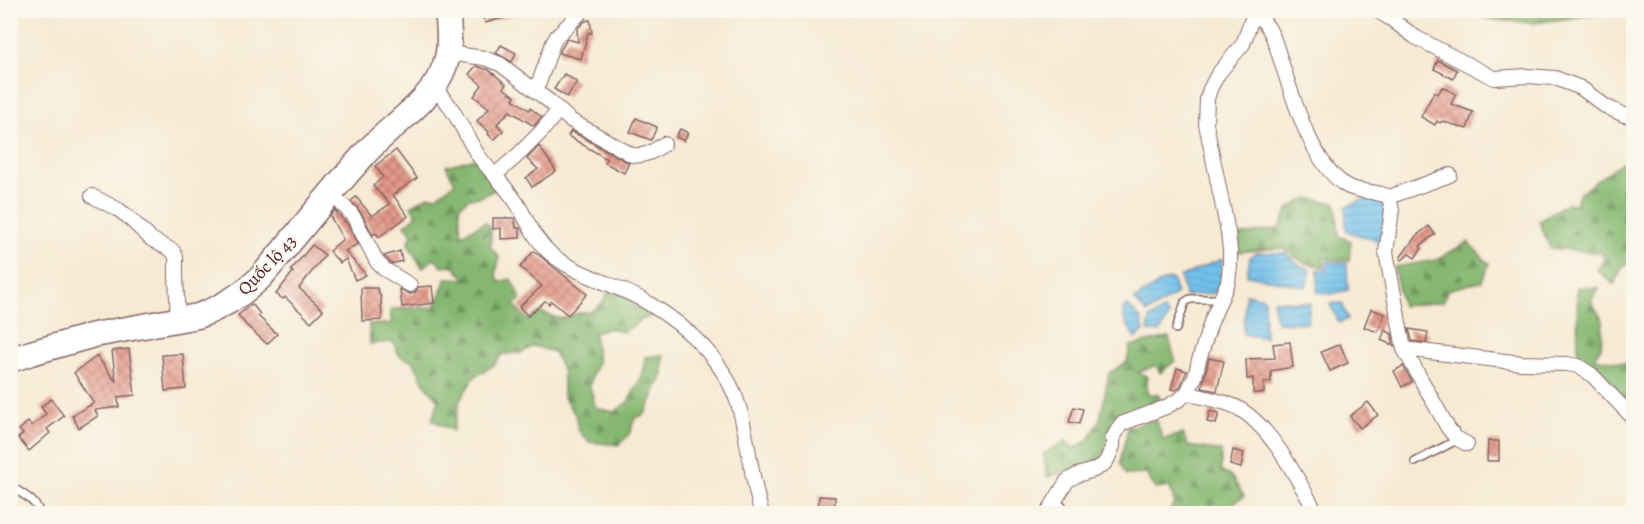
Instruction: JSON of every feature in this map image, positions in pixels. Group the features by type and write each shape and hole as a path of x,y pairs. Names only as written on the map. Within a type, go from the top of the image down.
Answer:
{"highway":[{"path":"447,10 448,53"},
{"name":"Quốc lộ 43","path":"10,360 94,335 198,316 214,310 245,292 261,277 362,156 434,87 445,66 448,53"}],"street":[{"path":"1376,10 1415,37 1494,78 1527,76 1555,78 1581,88 1605,106 1624,116 1634,116"},
{"path":"1047,513 1067,481 1103,465 1121,424 1166,407 1187,393 1195,377 1211,322 1228,282 1230,250 1206,123 1207,99 1218,74 1243,44 1255,11 1272,32 1289,87 1308,135 1321,159 1336,177 1347,186 1389,197 1450,175"},
{"path":"536,91 553,43 581,12"},
{"path":"448,53 492,60 501,64 570,120 632,156 650,153 664,144"},
{"path":"434,87 450,106 470,143 517,202 535,235 552,255 633,294 685,329 710,355 739,405 762,513"},
{"path":"495,175 525,148 558,111"},
{"path":"331,194 355,219 377,262 410,285"},
{"path":"92,196 127,216 151,239 173,251 177,257 178,321"},
{"path":"1389,197 1392,210 1386,252 1404,349 1448,428 1461,441"},
{"path":"1404,349 1522,363 1578,366 1592,375 1634,419"},
{"path":"1187,393 1229,404 1254,418 1285,459 1317,513"}],"lane":[{"path":"1176,329 1185,302 1190,299 1222,299"},
{"path":"1414,462 1451,443 1461,441"},
{"path":"10,486 33,501 40,513"},
{"path":"1055,501 1072,513"}],"green space":[{"path":"1462,11 1624,11 1534,23 1493,20"},
{"path":"476,158 499,188 480,197 469,198 459,207 461,235 485,222 491,228 491,244 489,245 499,257 496,274 499,282 511,279 521,299 514,305 528,320 540,312 561,319 578,313 590,312 602,303 608,292 625,295 631,299 633,306 647,308 651,316 624,332 609,328 594,333 598,363 592,375 590,387 596,408 614,412 627,403 643,375 645,357 663,355 663,374 645,414 634,419 631,432 619,445 589,442 578,430 576,416 563,396 563,372 554,352 533,346 521,353 502,354 494,365 474,377 460,400 453,431 432,420 439,401 424,383 413,361 400,357 393,342 370,344 369,324 391,324 391,309 435,307 446,278 466,279 452,265 442,267 435,258 422,268 408,244 412,234 405,225 417,215 411,206 428,196 437,196 455,183 446,166"},
{"path":"1626,159 1633,169 1633,262 1623,266 1614,284 1597,270 1604,260 1602,253 1550,248 1539,221 1567,203 1575,204 1580,193"},
{"path":"1308,198 1336,203 1339,236 1351,241 1349,261 1324,258 1324,267 1304,263 1282,248 1239,252 1237,236 1280,228 1288,209"},
{"path":"1468,242 1489,264 1482,281 1447,290 1443,302 1402,306 1394,267 1436,260"},
{"path":"1577,287 1599,288 1591,301 1603,321 1601,347 1594,358 1633,365 1633,410 1578,360"},
{"path":"1169,337 1175,361 1160,373 1156,365 1138,372 1147,377 1147,394 1159,395 1160,402 1122,417 1111,426 1105,453 1097,463 1047,477 1043,454 1066,441 1074,449 1089,439 1100,419 1109,373 1127,362 1130,346"},
{"path":"1156,420 1163,439 1183,434 1188,446 1221,451 1221,472 1231,476 1244,496 1219,513 1169,513 1174,502 1170,487 1156,489 1146,474 1126,475 1120,463 1128,427"}],"water":[{"path":"1368,197 1383,203 1387,218 1382,240 1346,231 1346,207"},
{"path":"1256,253 1285,253 1301,266 1311,270 1306,287 1247,275 1250,257"},
{"path":"1222,259 1221,281 1215,293 1185,296 1180,277"},
{"path":"1327,261 1347,263 1348,290 1332,294 1317,292 1318,269 1326,270"},
{"path":"1172,279 1177,294 1147,313 1134,300 1165,280"},
{"path":"1246,294 1264,298 1265,338 1243,334"},
{"path":"1273,300 1310,303 1307,323 1276,322"},
{"path":"1342,303 1348,319 1339,323 1330,304"},
{"path":"1127,305 1141,319 1144,331 1135,339 1123,316 1123,308"},
{"path":"1164,310 1169,316 1160,332 1148,331 1150,318"}],"building":[{"path":"490,10 520,10 520,13 485,23 482,13"},
{"path":"590,20 592,33 588,33 581,59 559,53 567,39 578,42 577,29 585,21"},
{"path":"501,45 516,53 512,62 496,53"},
{"path":"1438,60 1457,70 1453,79 1434,69"},
{"path":"476,66 489,70 506,84 503,88 515,96 513,99 542,117 534,126 510,111 497,124 503,131 494,140 488,134 489,132 477,121 489,108 474,96 482,85 469,74"},
{"path":"564,74 577,82 567,97 554,89"},
{"path":"1442,87 1456,94 1451,104 1473,112 1467,129 1442,121 1440,123 1437,121 1435,125 1421,117 1434,92 1438,94"},
{"path":"636,118 657,127 651,140 630,132"},
{"path":"680,129 688,133 684,141 676,137"},
{"path":"571,131 629,163 624,173 605,163 607,159 568,136"},
{"path":"539,146 556,171 532,187 526,178 538,169 527,159"},
{"path":"396,150 417,178 393,195 408,216 379,237 376,233 373,235 362,214 351,201 356,197 372,216 390,204 373,186 383,177 375,166"},
{"path":"335,210 347,224 358,244 345,251 366,275 355,280 346,259 340,263 329,251 343,239 330,216"},
{"path":"493,218 515,218 516,228 520,228 520,238 501,239 501,228 493,229"},
{"path":"1429,226 1435,234 1420,246 1422,248 1415,258 1409,254 1402,260 1400,258 1416,236"},
{"path":"312,245 325,255 299,288 323,310 311,322 285,297 283,299 276,294 293,272 291,270"},
{"path":"400,251 402,261 392,264 384,256"},
{"path":"534,251 587,294 568,315 551,301 549,304 545,301 528,316 519,307 542,286 520,267"},
{"path":"432,286 434,303 402,307 400,289 410,294 415,293 418,287"},
{"path":"361,288 377,288 381,298 382,320 362,321"},
{"path":"252,304 260,314 258,316 277,334 267,344 238,315"},
{"path":"1371,309 1385,314 1378,332 1364,327"},
{"path":"1409,329 1428,332 1426,343 1412,341"},
{"path":"1385,330 1392,334 1394,346 1381,340"},
{"path":"1290,342 1293,367 1271,371 1271,382 1264,382 1264,393 1253,393 1253,378 1247,379 1246,359 1275,358 1273,344"},
{"path":"1340,344 1348,363 1330,371 1321,352"},
{"path":"129,349 135,395 118,397 119,407 95,410 98,416 79,428 72,416 94,403 74,373 97,356 116,382 112,351"},
{"path":"183,354 186,389 165,391 162,355"},
{"path":"1209,358 1224,361 1217,391 1202,388"},
{"path":"1403,366 1412,382 1402,387 1394,371"},
{"path":"1177,368 1187,371 1180,387 1176,390 1171,389"},
{"path":"51,399 64,416 47,429 50,433 29,451 18,438 23,434 19,430 28,422 32,426 46,414 41,407"},
{"path":"1368,402 1378,415 1360,428 1350,416"},
{"path":"1074,407 1083,409 1079,424 1069,422"},
{"path":"1210,411 1219,413 1216,424 1207,422"},
{"path":"1488,441 1499,441 1499,461 1487,461"},
{"path":"1233,450 1244,453 1241,468 1230,465"},
{"path":"819,496 835,497 834,513 818,513"}]}
